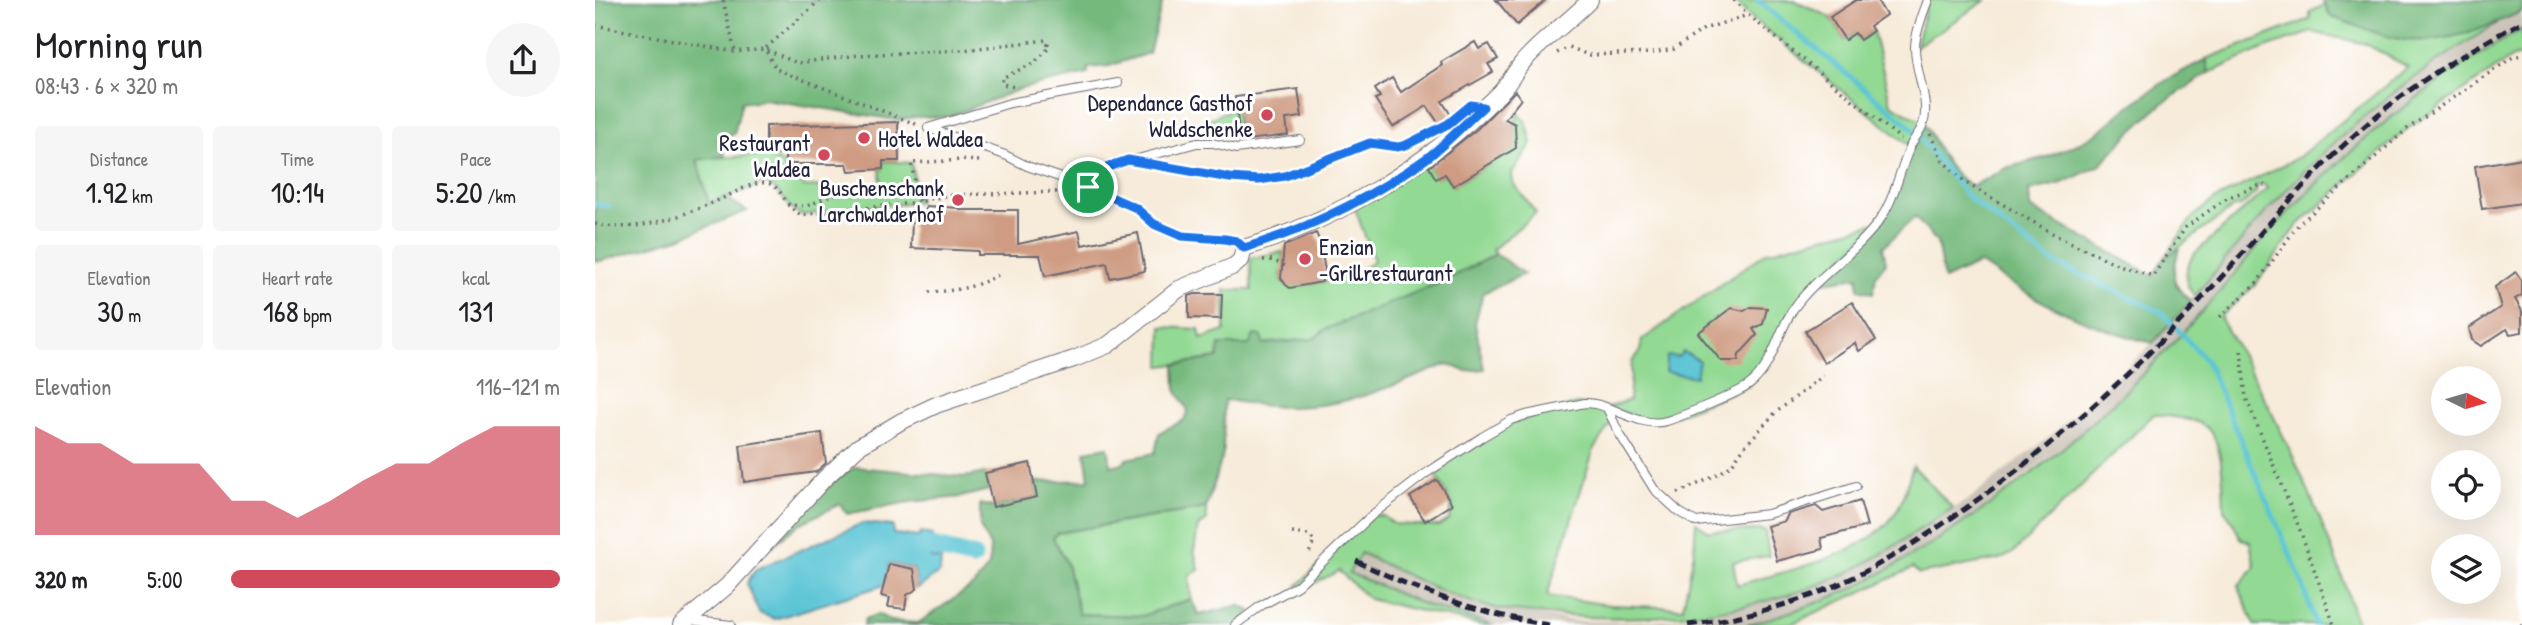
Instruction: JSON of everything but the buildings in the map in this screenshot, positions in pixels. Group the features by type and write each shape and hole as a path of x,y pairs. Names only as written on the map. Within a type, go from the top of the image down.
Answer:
{"street":[{"path":"684,622 727,586 835,467 858,447 936,405 1108,345 1179,289 1234,266 1241,260 1244,248 1297,230 1353,203 1428,157 1499,95 1524,61 1590,0"}],"lane":[{"path":"1235,625 1262,605 1297,586 1372,515 1425,474 1504,424 1526,415 1594,403 1639,420 1666,421 1748,386 1761,373 1774,352 1793,310 1879,222 1885,212 1910,146 1924,123 1925,112 1915,47 1928,0"},
{"path":"928,128 1010,103 1118,83"},
{"path":"928,128 1088,187 1136,208 1154,224 1182,236 1236,241 1244,248"},
{"path":"1088,187 1108,167 1197,143 1213,143 1236,149 1300,140"},
{"path":"1607,408 1619,433 1658,493 1679,512 1696,522 1768,514 1856,486"},
{"path":"684,622 731,625"}],"path":[{"path":"723,0 735,51"},
{"path":"765,49 820,0"},
{"path":"1734,0 1748,15 1910,146"},
{"path":"1548,59 1569,47 1588,55 1652,53 1674,49 1704,29 1748,15"},
{"path":"595,25 735,51 765,49 797,62 859,55 962,50 1047,40 1049,48 1034,63 1002,78 1003,84 1016,86 1020,91 1013,96 1010,103"},
{"path":"765,49 776,69 928,128"},
{"path":"2220,317 2256,284 2298,225 2407,129 2513,57 2522,55"},
{"path":"1924,123 1943,161 1966,183 2059,237 2119,265 2153,276 2186,227 2227,198 2263,184 2269,188"},
{"path":"1128,160 1230,178 1259,180 1285,176 1370,143 1398,147 1428,134"},
{"path":"919,202 911,163 962,160 988,162"},
{"path":"595,224 631,228 693,211 751,186 765,183 781,193 787,205 796,213 808,215 919,202 963,193 1065,191 1088,187"},
{"path":"787,205 807,206 848,188"},
{"path":"1279,263 1285,266"},
{"path":"929,292 969,288 997,275"},
{"path":"2241,351 2246,398 2300,530 2334,625"},
{"path":"1658,493 1679,493 1731,466 1745,446 1775,414 1823,376"},
{"path":"1292,533 1309,535 1314,541 1304,566"}],"shaded area":[{"path":"2522,11 2522,29 2439,80 2370,135 2289,211 2207,306 2137,380 2079,433 1957,528 1842,593 1747,625 1493,625 1428,606 1349,573 1360,553 1413,577 1497,609 1576,621 1622,622 1673,620 1730,610 1799,592 1850,571 1969,499 2049,437 2153,343 2278,198 2357,122 2459,46"}],"green space":[{"path":"595,0 1163,0 1149,53 1109,66 1088,68 1088,74 1020,89 948,117 897,120 764,99 742,101 734,134 718,140 725,156 697,160 709,204 725,197 747,211 676,239 595,261"},
{"path":"1734,0 1796,1 1830,17 1845,40 1855,33 1860,40 1873,31 1891,104 1924,123 1910,146 1748,15"},
{"path":"1928,0 1986,0 1915,47"},
{"path":"2322,0 2522,0 2522,11 2463,34 2415,41 2383,35 2331,17"},
{"path":"2324,5 2331,17 2444,38 2498,23 2409,81 2354,125 2302,173 2195,296 2188,286 2186,276 2193,255 2268,188 2263,184 2256,186 2257,191 2241,206 2234,207 2163,259 2193,217 2214,200 2299,157 2408,67 2366,44 2312,32 2263,49 2209,73 2206,59 2310,19 2310,12"},
{"path":"2522,29 2522,55 2513,57 2407,129 2298,225 2256,284 2220,317 2261,391 2298,467 2330,545 2358,625 2255,625 2238,586 2255,567 2250,542 2241,539 2224,510 2223,477 2215,441 2210,432 2198,422 2154,414 2013,553 2001,559 1919,574 1913,568 1791,624 1747,625 1819,602 1872,578 1960,525 2036,470 2108,408 2175,342 2278,222 2342,159 2428,89"},
{"path":"2206,59 2209,73 2163,103 2099,166 2062,183 2029,191 2030,208 2153,276 2163,259 2179,248 2174,277 2179,289 2191,301 2153,343 2107,330 2063,312 1980,263 1944,280 1937,242 1915,217 1883,247 1886,263 1876,275 1873,293 1859,289 1858,277 1817,283 1879,222 1924,123 1950,167 1973,186 2006,168 2047,157 2080,143 2168,79"},
{"path":"1236,107 1238,126 1201,133 1200,127 1207,120"},
{"path":"1518,113 1526,121 1532,143 1512,173 1513,183 1536,213 1492,250 1496,254 1446,280 1326,329 1313,339 1249,345 1218,358 1161,366 1162,327 1199,329 1201,339 1225,331 1225,290 1252,290 1250,258 1282,252 1285,269 1281,278 1290,287 1345,277 1374,261 1353,203 1425,159 1436,178 1445,174 1453,186 1515,148"},
{"path":"766,155 787,165 804,187 881,186 880,169 883,169 883,161 911,163 919,202 802,215 765,183 709,204 697,159"},
{"path":"1879,222 1793,310 1774,352 1748,386 1659,422 1607,408 1629,400 1632,362 1640,352 1642,340 1767,252"},
{"path":"1496,254 1524,274 1483,293 1475,323 1484,369 1465,371 1447,364 1367,394 1305,407 1276,407 1224,400 1223,454 1206,508 1057,533 1053,538 1067,564 1079,614 1142,616 1191,599 1199,615 1239,605 1252,612 1235,625 864,625 865,619 878,614 891,621 918,623 974,585 989,566 990,546 980,527 980,504 993,507 1037,497 1034,482 1089,480 1085,451 1108,447 1111,466 1127,459 1155,453 1159,433 1184,420 1188,410 1176,390 1175,365 1218,358 1219,345 1249,345 1254,335 1261,336 1263,344 1313,339 1326,329 1446,280"},
{"path":"1577,404 1607,408 1612,421 1594,449 1547,596 1611,605 1683,608 1694,552 1696,522 1708,531 1765,530 1769,556 1733,562 1737,585 1824,560 1867,540 1884,527 1899,507 1913,466 1953,508 1889,550 1849,572 1808,589 1721,610 1632,618 1499,609 1446,592 1361,553 1349,573 1428,606 1493,625 1481,625 1369,599 1339,571 1305,588 1297,586 1372,515 1383,516 1394,524 1438,526 1449,520 1452,504 1433,469 1498,427"},
{"path":"855,467 965,477 985,473 989,490 961,497 909,502 847,514 840,504 799,524 765,552 828,486"},
{"path":"1206,508 1207,520 1198,527 1194,551 1199,570 1189,575 1191,599 1142,616 1079,614 1067,564 1053,538 1057,533"}],"water":[{"path":"1683,352 1699,360 1696,377 1665,372 1667,356 1678,357"},
{"path":"863,523 893,526 893,534 919,537 921,533 933,535 931,558 941,560 940,572 917,589 914,569 889,564 885,585 775,619 759,613 747,583 756,569"}],"waterway":[{"path":"1757,0 1911,127 1969,198 2051,261 2161,312 2206,360 2301,580 2316,625"},
{"path":"595,204 609,206"},
{"path":"932,547 973,557"}],"railway":[{"path":"1688,625 1769,609 1808,597 1873,567 1938,528 2019,469 2115,386 2204,296 2311,178 2380,113 2431,76 2522,22"},
{"path":"1356,561 1450,600 1498,615 1549,625"}],"place":[{"name":"Dependance Gasthof Waldschenke","path":"1267,115"},
{"name":"Hotel Waldea","path":"864,138"},
{"name":"Restaurant Waldea","path":"824,155"},
{"name":"Buschenschank Larchwalderhof","path":"958,200"},
{"name":"Enzian -Grillrestaurant","path":"1305,259"}],"route":[{"path":"1471,105 1483,107 1428,157 1353,203 1297,230 1244,248 1236,241 1182,236 1154,224 1136,208 1088,187 1108,167 1128,160 1230,178 1259,180 1285,176 1370,143 1398,147 1406,145 1448,124 1471,105"}]}
